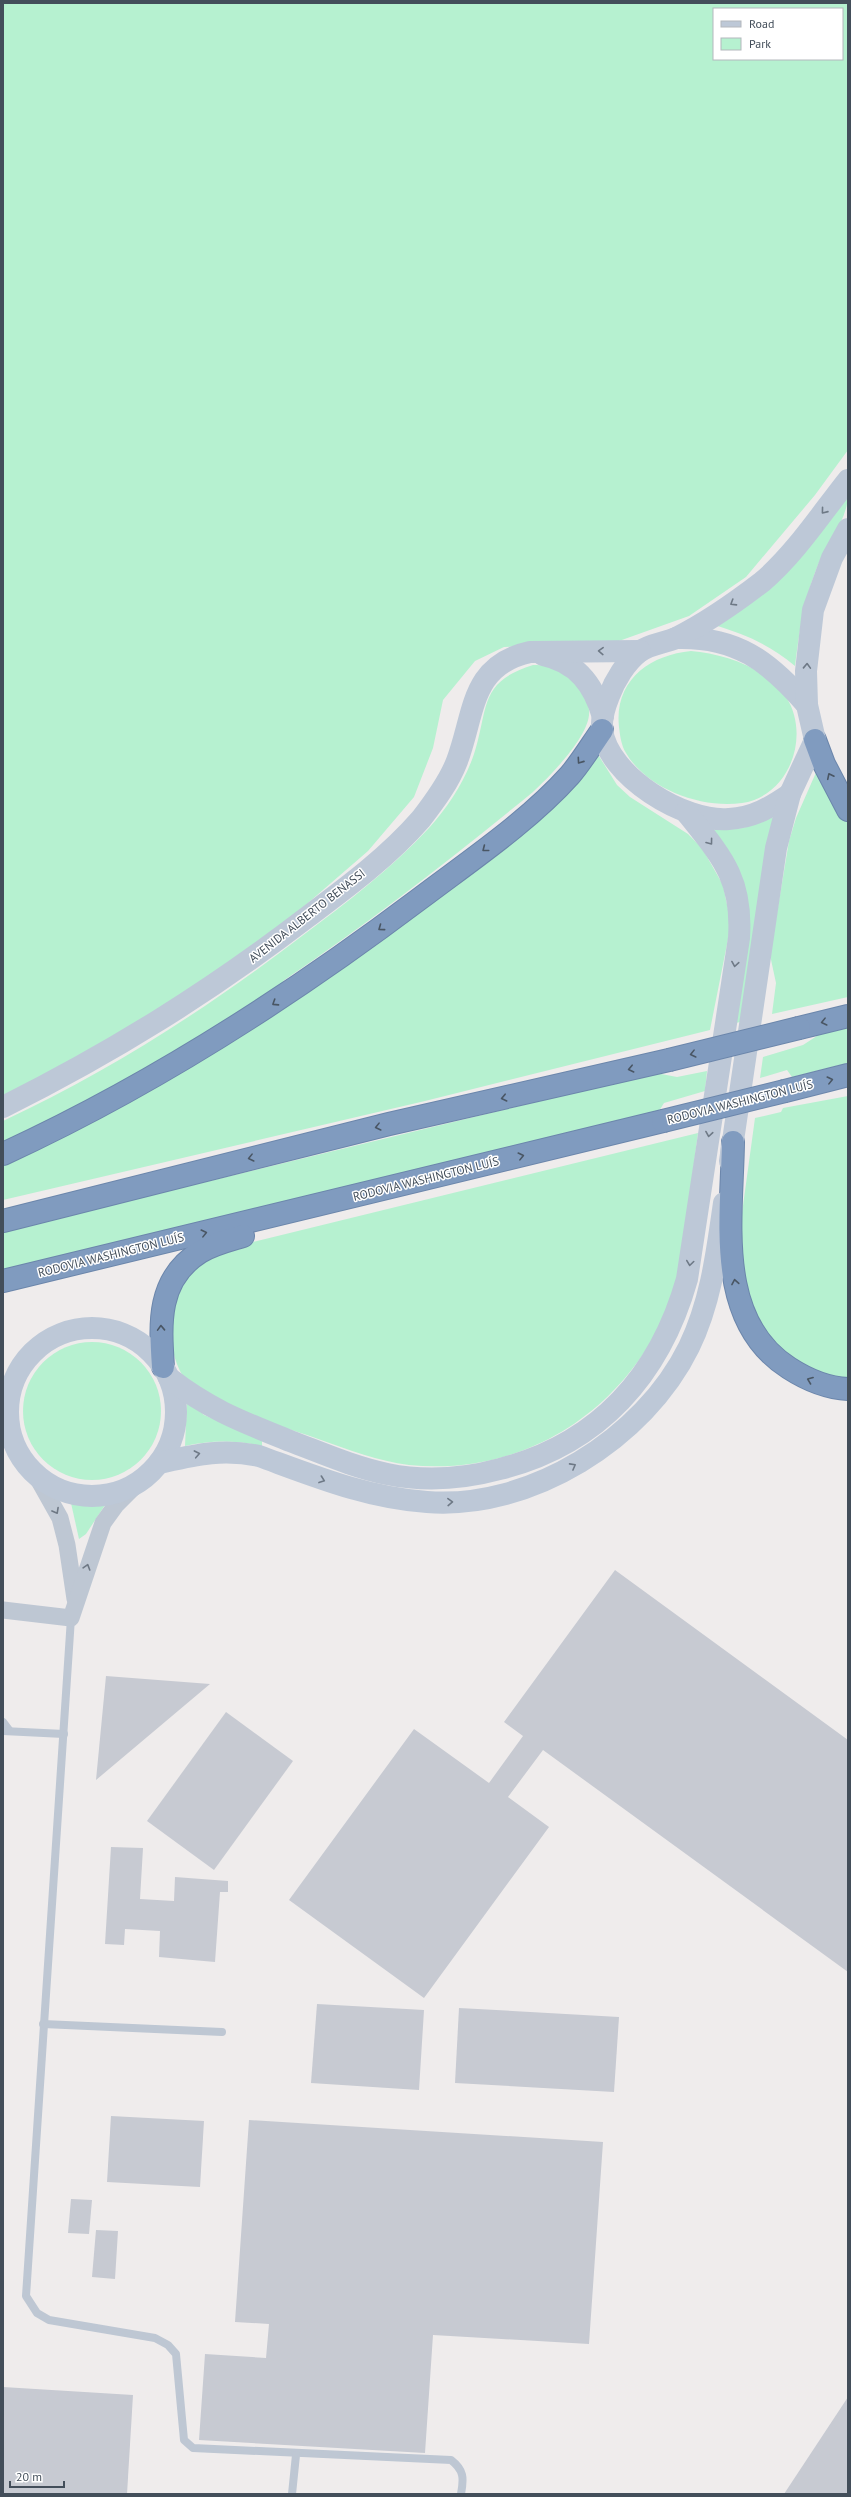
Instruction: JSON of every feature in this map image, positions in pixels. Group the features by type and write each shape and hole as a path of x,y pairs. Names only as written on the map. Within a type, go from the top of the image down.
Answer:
{"highway":[{"path":"3,1154 153,1077 289,994 394,918 515,825 570,774 603,723"},
{"path":"815,740 824,764 848,810"},
{"path":"3,1220 389,1124 669,1060 848,1016"},
{"name":"RODOVIA WASHINGTON LUÍS","path":"3,1282 663,1122 848,1075"},
{"path":"733,1142 733,1273 737,1296 744,1315 754,1334 765,1350 781,1363 801,1376 820,1383 848,1389"},
{"path":"166,1373 160,1323 164,1299 174,1280 186,1263 201,1252 226,1242 379,1190"}],"main road":[{"path":"603,723 609,696 619,676 640,651 676,638 738,599 763,581 787,556 848,480"},
{"path":"159,1463 219,1451 242,1452 259,1456 366,1493 429,1502 493,1497 523,1488 569,1469 608,1444 636,1419 666,1386 690,1347 700,1322 714,1272 770,879 790,794 815,740 807,705 808,642 813,610 832,558 848,529"},
{"path":"676,638 700,637 727,643 742,649 767,664 785,679 807,705"},
{"name":"AVENIDA ALBERTO BENASSI","path":"3,1107 64,1077 143,1032 242,967 340,892 397,844 432,805 444,786 456,763 478,689 486,676 498,665 513,656 530,652 640,651"},
{"name":"AVENIDA ALBERTO BENASSI","path":"530,652 555,657 578,672 591,688 610,748 622,767 639,785 686,812"},
{"path":"686,812 704,817 728,820 749,816 769,808 790,794"},
{"path":"20,1457 5,1420 11,1390 12,1371 36,1349 56,1336 80,1329 104,1329 132,1339 147,1349 166,1373 213,1409 343,1461 387,1474 426,1478 463,1477 519,1464 544,1455 589,1430 625,1396 664,1342 678,1310 687,1280 739,938 740,919 733,879 724,862 686,812"},
{"path":"3,1440 37,1477 60,1491 87,1496 114,1494 139,1482 159,1463 170,1443 176,1422 175,1400 166,1373"}],"street":[{"path":"37,1477 60,1518 67,1544 73,1611"},
{"path":"73,1611 103,1523 116,1505 139,1482"},
{"path":"3,1610 73,1611"}],"lane":[{"path":"73,1611 43,2024 26,2296 36,2312 49,2320 155,2338 168,2344 176,2354 184,2440 193,2448 296,2455 451,2460 459,2466 464,2476 461,2494"},
{"path":"3,1722 6,1731 64,1734"},
{"path":"43,2024 222,2032"},
{"path":"292,2494 296,2455"}],"green space":[{"path":"3,3 848,3 848,450 815,495 746,577 689,616 619,641 504,647 475,661 443,700 433,748 414,797 368,851 264,941 99,1054 3,1103"},
{"path":"848,494 844,514 820,561 808,593 800,629 795,666 767,646 736,632 714,625"},
{"path":"691,651 717,655 756,670 778,687 786,697 793,712 796,729 796,745 791,762 784,776 773,789 759,798 742,803 726,804 710,803 677,794 647,777 635,766 624,750 619,727 619,711 622,696 629,684 637,673 661,658"},
{"path":"533,665 557,668 567,674 583,692 588,702 589,710 588,720 584,731 577,742 559,765 533,792 410,889 283,981 283,987 173,1055 3,1146 3,1121 82,1081 157,1037 194,1013 267,963 319,924 399,858 436,820 461,784 474,754 488,699 494,689 503,680 515,672"},
{"path":"597,753 617,785 630,797 688,834 702,848 723,885 731,924 710,1030 425,1101 3,1200 3,1164 198,1061"},
{"path":"818,768 848,824 848,997 772,1014 776,983 770,955 789,841 796,818"},
{"path":"777,816 740,1022 732,1024 748,933 714,830 743,828"},
{"path":"848,1026 848,1063 792,1077 787,1070 760,1078 763,1057 803,1045 820,1034"},
{"path":"707,1071 705,1091 664,1103 659,1111 3,1270 3,1231 656,1073 677,1077"},
{"path":"848,1096 848,1382 831,1379 776,1349 753,1317 738,1242 755,1118 781,1112 783,1108"},
{"path":"698,1133 679,1275 675,1291 657,1332 633,1368 605,1399 572,1425 536,1445 496,1459 453,1466 409,1465 386,1461 229,1408 211,1400 197,1391 187,1382 180,1370 174,1356 171,1341 172,1311 181,1282 189,1270 210,1257 233,1247"},
{"path":"99,1342 119,1347 131,1353 146,1367 156,1384 160,1397 160,1425 156,1438 150,1450 136,1465 119,1475 106,1479 85,1480 65,1475 53,1469 38,1455 28,1438 24,1425 23,1404 28,1384 34,1372 48,1357 65,1347 78,1343"},
{"path":"187,1401 204,1415 262,1439 262,1446 223,1442 185,1446"},
{"path":"71,1503 105,1505 86,1534 79,1539"}],"building":[{"path":"615,1570 848,1740 848,1972 543,1750 508,1797 549,1827 424,1998 289,1900 414,1729 489,1783 523,1736 504,1722"},
{"path":"106,1676 210,1684 96,1780"},
{"path":"226,1712 293,1761 214,1870 147,1821"},
{"path":"111,1847 143,1848 140,1899 174,1901 175,1877 228,1881 228,1892 220,1892 215,1962 159,1957 160,1931 125,1929 124,1945 105,1944"},
{"path":"317,2004 424,2010 419,2090 311,2083"},
{"path":"459,2008 619,2017 614,2092 455,2083"},
{"path":"111,2116 204,2121 200,2187 107,2182"},
{"path":"249,2120 603,2142 589,2344 433,2335 425,2453 199,2440 205,2354 266,2358 269,2324 235,2322"},
{"path":"71,2199 92,2200 89,2234 68,2233"},
{"path":"96,2230 118,2231 115,2279 92,2277"},
{"path":"3,2387 133,2395 127,2494 3,2494"},
{"path":"848,2397 848,2494 784,2494"}]}
